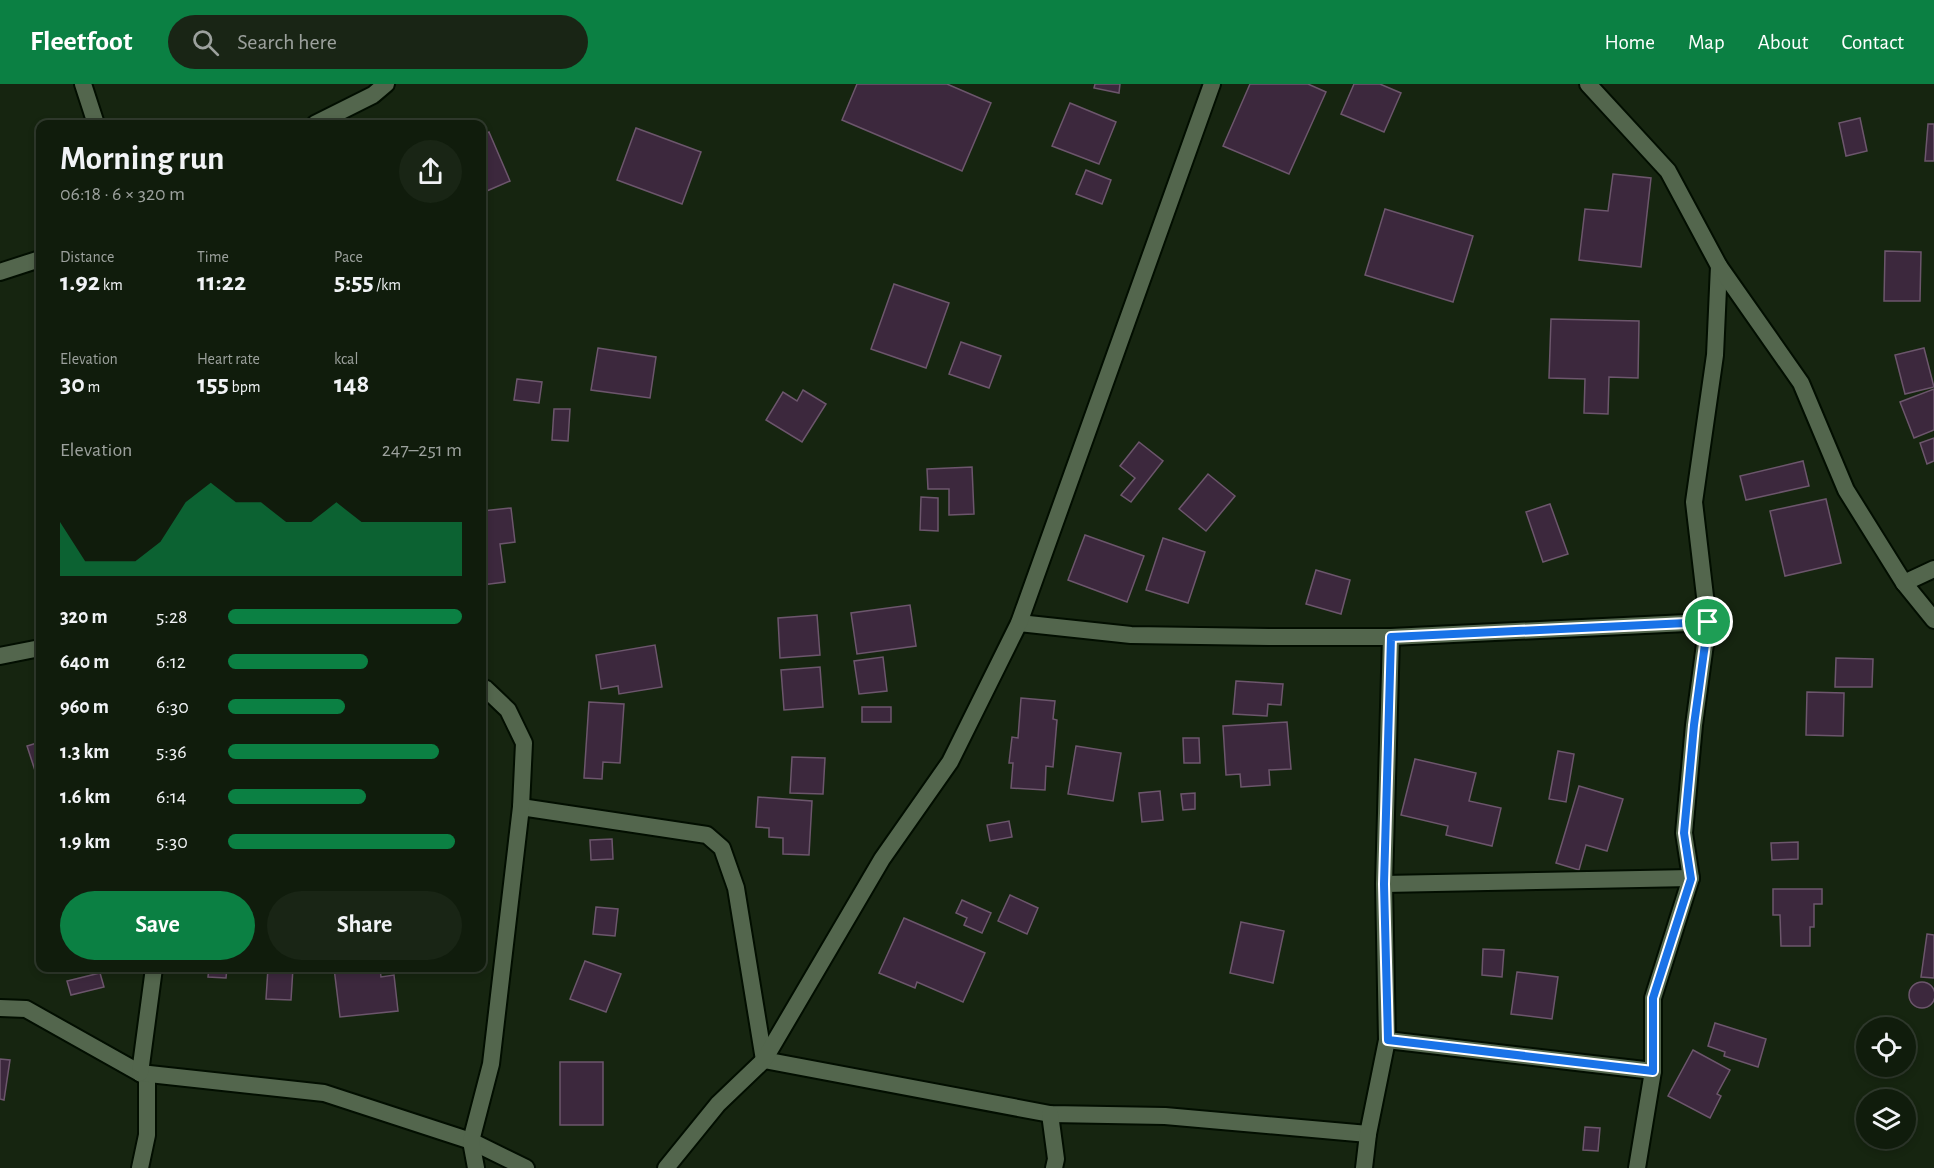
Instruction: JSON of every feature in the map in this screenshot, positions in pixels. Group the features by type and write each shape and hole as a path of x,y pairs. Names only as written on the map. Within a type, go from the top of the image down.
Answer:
{"street":[{"path":"83,84 95,120"},
{"path":"666,1168 718,1104 764,1060 882,859 950,762 1019,623 1212,84"},
{"path":"1588,84 1668,171 1719,266 1801,383 1846,490 1904,583 1934,620"},
{"path":"322,120 377,88"},
{"path":"0,272 36,260"},
{"path":"1637,1168 1653,1071 1653,998 1691,879 1684,833 1694,725 1708,622 1694,502 1715,355 1719,266"},
{"path":"1904,583 1934,569"},
{"path":"1019,623 1131,635 1391,637 1708,622"},
{"path":"1364,1168 1368,1134 1388,1040 1384,884 1391,637"},
{"path":"0,656 36,649"},
{"path":"476,1168 471,1141 491,1064 522,807 524,743 508,710 486,688"},
{"path":"522,807 707,835 722,848 736,888 764,1060"},
{"path":"1384,884 1691,879"},
{"path":"140,1073 153,972"},
{"path":"0,1008 26,1009 147,1077 147,1135 140,1168"},
{"path":"1388,1040 1653,1071"},
{"path":"764,1060 1050,1114 1165,1116 1368,1134"},
{"path":"140,1073 324,1093 471,1141 526,1168"},
{"path":"1050,1114 1056,1159 1054,1168"}],"building":[{"path":"857,84 947,84 991,103 962,171 842,120"},
{"path":"1095,84 1120,84 1119,93 1094,88"},
{"path":"1250,84 1308,84 1326,92 1289,174 1223,146"},
{"path":"1354,84 1380,84 1401,93 1384,132 1341,114"},
{"path":"1070,103 1116,122 1099,164 1052,146"},
{"path":"1860,118 1867,151 1846,156 1839,123"},
{"path":"1928,124 1934,124 1934,161 1925,161"},
{"path":"636,128 701,152 682,204 617,180"},
{"path":"489,132 510,181 486,191 486,133"},
{"path":"1086,170 1111,180 1102,204 1076,194"},
{"path":"1613,174 1651,178 1641,267 1579,260 1585,209 1608,211"},
{"path":"1385,209 1473,236 1453,302 1365,275"},
{"path":"1885,251 1921,252 1920,301 1884,301"},
{"path":"894,284 949,303 926,368 871,349"},
{"path":"1551,319 1639,321 1638,378 1609,377 1608,414 1584,413 1585,379 1549,378"},
{"path":"961,342 1001,356 989,388 949,374"},
{"path":"598,348 656,357 650,398 591,390"},
{"path":"1924,348 1934,387 1905,394 1895,355"},
{"path":"517,379 542,382 539,403 514,400"},
{"path":"1934,389 1934,430 1914,438 1900,402"},
{"path":"803,390 826,404 802,442 766,420 783,392 797,401"},
{"path":"554,409 570,409 568,441 552,440"},
{"path":"1934,438 1934,461 1927,464 1920,443"},
{"path":"1139,442 1163,461 1131,502 1121,495 1135,478 1120,466"},
{"path":"1803,461 1809,486 1746,500 1740,476"},
{"path":"972,467 974,514 949,515 949,489 928,489 927,469"},
{"path":"1208,474 1235,496 1206,531 1179,509"},
{"path":"921,497 938,498 938,531 920,530"},
{"path":"1826,499 1841,563 1785,576 1770,511"},
{"path":"1550,504 1568,554 1543,562 1526,512"},
{"path":"511,508 515,542 500,544 505,582 486,584 486,511"},
{"path":"1085,535 1144,556 1127,602 1068,580"},
{"path":"1163,538 1205,552 1188,603 1146,590"},
{"path":"1316,570 1350,580 1341,614 1306,604"},
{"path":"910,605 916,646 857,654 851,613"},
{"path":"817,615 820,655 780,658 778,618"},
{"path":"655,645 662,687 619,694 618,686 601,689 596,655"},
{"path":"883,657 887,691 859,694 854,661"},
{"path":"1836,658 1873,659 1872,687 1835,687"},
{"path":"820,667 823,707 784,710 781,670"},
{"path":"1236,681 1283,684 1281,705 1268,704 1267,716 1233,714"},
{"path":"1807,692 1844,693 1843,736 1806,735"},
{"path":"1021,698 1055,701 1053,719 1057,720 1053,767 1046,766 1045,790 1011,788 1013,763 1009,763 1012,737 1018,738"},
{"path":"589,702 624,704 620,763 603,762 602,779 584,778"},
{"path":"862,707 891,707 891,722 862,722"},
{"path":"1287,722 1291,769 1269,770 1270,785 1241,787 1240,774 1226,775 1223,726"},
{"path":"1183,738 1199,738 1200,763 1184,763"},
{"path":"36,743 36,774 27,746"},
{"path":"1076,746 1121,753 1113,801 1068,794"},
{"path":"1558,751 1574,754 1566,802 1549,799"},
{"path":"792,757 825,758 823,794 790,793"},
{"path":"1415,759 1476,773 1469,801 1501,808 1492,846 1446,835 1448,826 1401,815"},
{"path":"1579,786 1623,799 1607,851 1586,845 1579,870 1556,863"},
{"path":"1160,791 1163,820 1142,822 1139,793"},
{"path":"1195,793 1195,809 1183,810 1181,794"},
{"path":"758,797 812,801 809,855 783,854 783,838 769,837 769,828 756,827"},
{"path":"1009,821 1012,837 990,841 987,825"},
{"path":"612,839 613,859 591,860 590,840"},
{"path":"1798,842 1798,859 1772,860 1771,843"},
{"path":"1773,889 1822,889 1822,904 1814,904 1814,927 1810,927 1810,946 1781,946 1780,915 1773,915"},
{"path":"1010,895 1038,908 1027,934 998,921"},
{"path":"962,900 991,913 982,933 964,925 967,918 956,913"},
{"path":"596,907 618,909 615,936 593,934"},
{"path":"904,918 985,953 963,1002 917,982 915,988 879,973"},
{"path":"1241,922 1284,931 1273,983 1230,973"},
{"path":"1927,934 1934,935 1934,978 1921,977"},
{"path":"1483,949 1504,950 1502,977 1482,975"},
{"path":"585,961 621,974 606,1012 570,999"},
{"path":"209,972 227,972 226,978 208,977"},
{"path":"268,972 293,972 291,1000 266,999"},
{"path":"334,972 380,972 381,977 394,975 398,1011 340,1017"},
{"path":"1517,972 1558,977 1552,1019 1511,1014"},
{"path":"100,973 104,987 71,995 67,981"},
{"path":"1922,982 1931,986 1935,995 1931,1004 1922,1008 1913,1004 1909,995 1913,986"},
{"path":"1715,1023 1766,1039 1758,1067 1724,1056 1725,1052 1708,1046"},
{"path":"1693,1050 1730,1070 1717,1094 1721,1096 1710,1118 1668,1096"},
{"path":"0,1059 10,1060 4,1100 0,1099"},
{"path":"560,1062 603,1062 603,1125 560,1125"},
{"path":"1585,1127 1600,1128 1598,1151 1583,1150"}],"route":[{"path":"1708,622 1694,725 1684,833 1691,879 1653,998 1653,1071 1388,1040 1384,884 1391,637 1708,622"}]}
